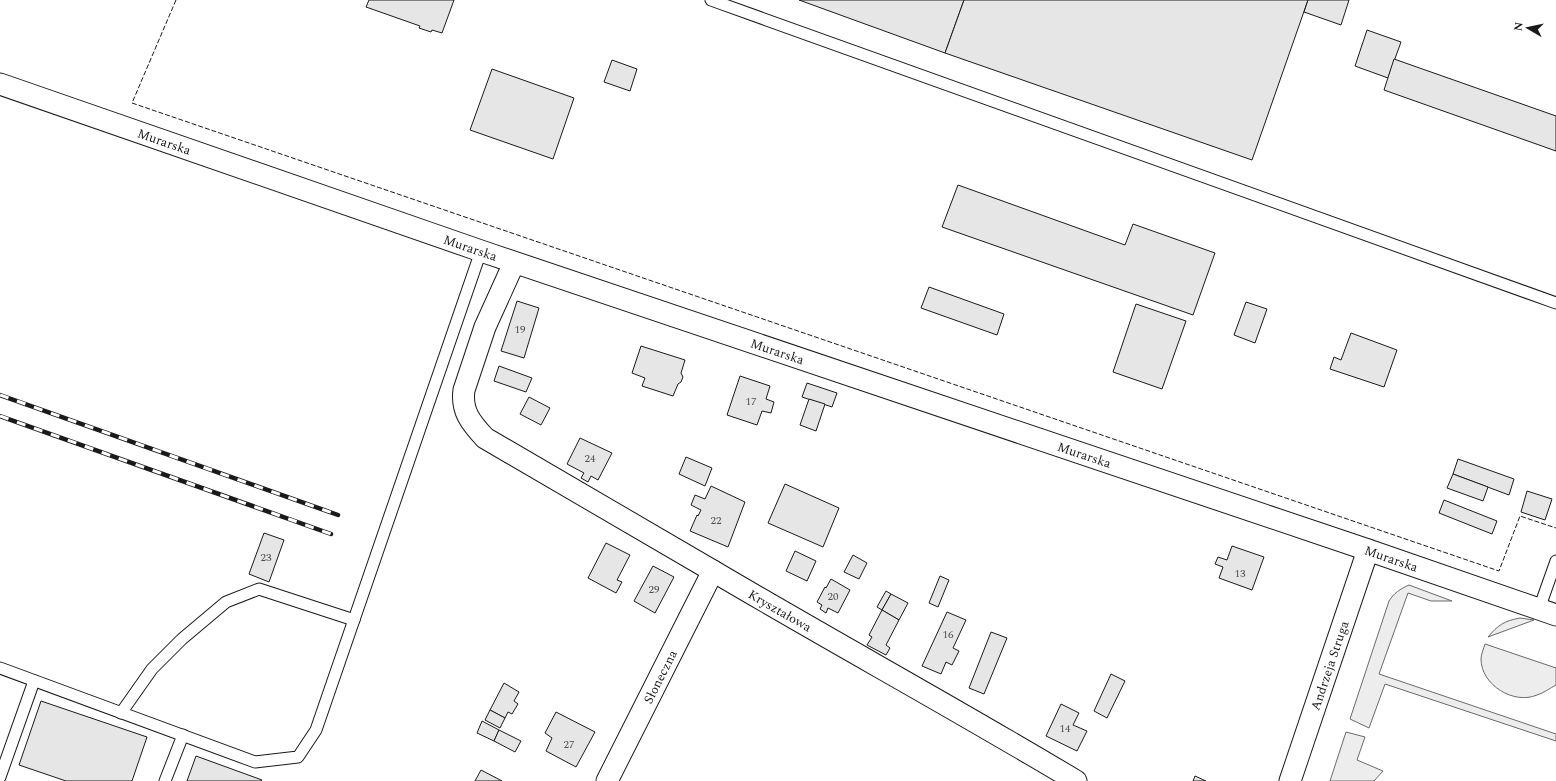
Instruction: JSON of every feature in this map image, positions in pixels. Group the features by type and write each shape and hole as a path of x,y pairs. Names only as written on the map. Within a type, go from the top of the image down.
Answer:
{"street":[{"name":"Murarska","path":"0,84 481,251 1548,612"},
{"name":"Kryształowa","path":"514,262 485,327 464,390 463,399 467,417 485,438 1076,781"},
{"name":"Andrzeja Struga","path":"1290,781 1368,550"},
{"name":"Słoneczna","path":"606,781 713,571"}],"lane":[{"path":"711,0 1556,303"},
{"path":"0,668 255,762 298,757 316,730 481,251"},
{"path":"1548,612 1556,561"},
{"path":"121,713 152,669 182,639 226,602 259,589 354,620"},
{"path":"0,777 34,681"},
{"path":"165,781 182,735"}],"shaded area":[{"path":"1409,585 1452,601 1431,601 1408,593 1379,674 1556,734 1556,741 1385,684 1369,728 1350,719 1389,601 1403,588"},
{"path":"1520,618 1534,620 1488,637 1502,624"},
{"path":"1485,644 1556,668 1556,685 1542,693 1528,697 1509,695 1500,690 1487,677 1482,668 1481,657"},
{"path":"1346,732 1365,737 1357,760 1383,771 1374,781 1330,781"}],"building":[{"path":"369,0 454,0 442,33 432,30 431,32 419,28 420,26 366,7"},
{"path":"799,0 964,0 945,53"},
{"path":"964,0 1308,0 1252,160 945,53"},
{"path":"1308,0 1349,0 1341,25 1304,12"},
{"path":"1367,30 1401,42 1388,78 1355,66"},
{"path":"1394,59 1556,116 1556,151 1384,90"},
{"path":"612,60 637,69 630,91 604,82"},
{"path":"492,69 574,98 553,159 470,130"},
{"path":"958,185 1125,245 1133,224 1215,253 1193,315 942,227"},
{"path":"929,287 1004,314 997,335 921,308"},
{"path":"517,301 539,308 524,358 501,351"},
{"path":"1246,302 1267,309 1255,343 1234,335"},
{"path":"1136,304 1186,321 1162,389 1113,372"},
{"path":"1351,333 1397,350 1384,387 1330,369 1334,357 1341,360"},
{"path":"641,346 685,360 681,373 683,377 673,396 642,386 645,378 632,373"},
{"path":"499,366 532,378 526,392 494,381"},
{"path":"740,376 770,386 766,399 774,402 771,413 762,411 757,425 727,415"},
{"path":"807,383 837,393 832,407 802,397"},
{"path":"529,397 550,408 541,425 520,414"},
{"path":"809,399 825,404 816,431 800,425"},
{"path":"580,438 612,453 598,480 591,476 588,482 581,478 584,473 567,464"},
{"path":"686,457 712,468 705,486 679,474"},
{"path":"1458,459 1514,479 1509,495 1453,474"},
{"path":"1453,474 1488,487 1483,501 1447,488"},
{"path":"785,484 839,508 823,547 768,523"},
{"path":"711,486 745,502 728,547 690,531 697,515 698,516 701,510 691,505 695,495 705,499"},
{"path":"1527,491 1552,499 1545,520 1521,512"},
{"path":"1444,500 1497,521 1492,534 1439,513"},
{"path":"264,533 284,540 269,582 249,574"},
{"path":"606,543 630,555 617,580 622,582 616,593 588,578"},
{"path":"1232,546 1264,557 1252,590 1219,578 1223,567 1215,564 1218,557 1227,560"},
{"path":"795,551 816,561 807,581 786,571"},
{"path":"853,555 867,563 859,579 844,572"},
{"path":"653,566 674,577 655,613 634,601"},
{"path":"940,576 949,580 938,607 929,603"},
{"path":"831,579 850,590 838,613 828,608 826,613 820,609 822,605 817,602"},
{"path":"886,591 891,594 882,610 877,607"},
{"path":"891,594 908,603 899,620 882,610"},
{"path":"882,610 899,620 886,645 890,648 886,655 867,645 872,637 869,635"},
{"path":"947,612 966,620 953,648 959,651 952,665 946,662 941,674 922,666"},
{"path":"991,632 1007,638 984,694 969,688"},
{"path":"1111,674 1125,681 1107,718 1094,711"},
{"path":"504,683 519,692 514,701 518,704 512,714 508,712 505,718 490,710"},
{"path":"41,701 147,737 132,781 66,781 19,765"},
{"path":"1061,704 1079,713 1073,725 1087,731 1077,751 1046,736"},
{"path":"490,710 505,718 500,728 485,720"},
{"path":"556,712 595,732 576,767 546,751 552,738 545,733"},
{"path":"482,721 499,730 494,741 477,733"},
{"path":"499,730 521,741 515,752 494,741"},
{"path":"196,756 262,780 187,781"},
{"path":"481,770 502,781 475,781"},
{"path":"1195,776 1206,781 1193,781"}],"railway":[{"path":"0,395 338,515"},
{"path":"0,416 331,534"}],"fence":[{"path":"176,0 132,103 1499,571 1520,516 1556,528"}]}
